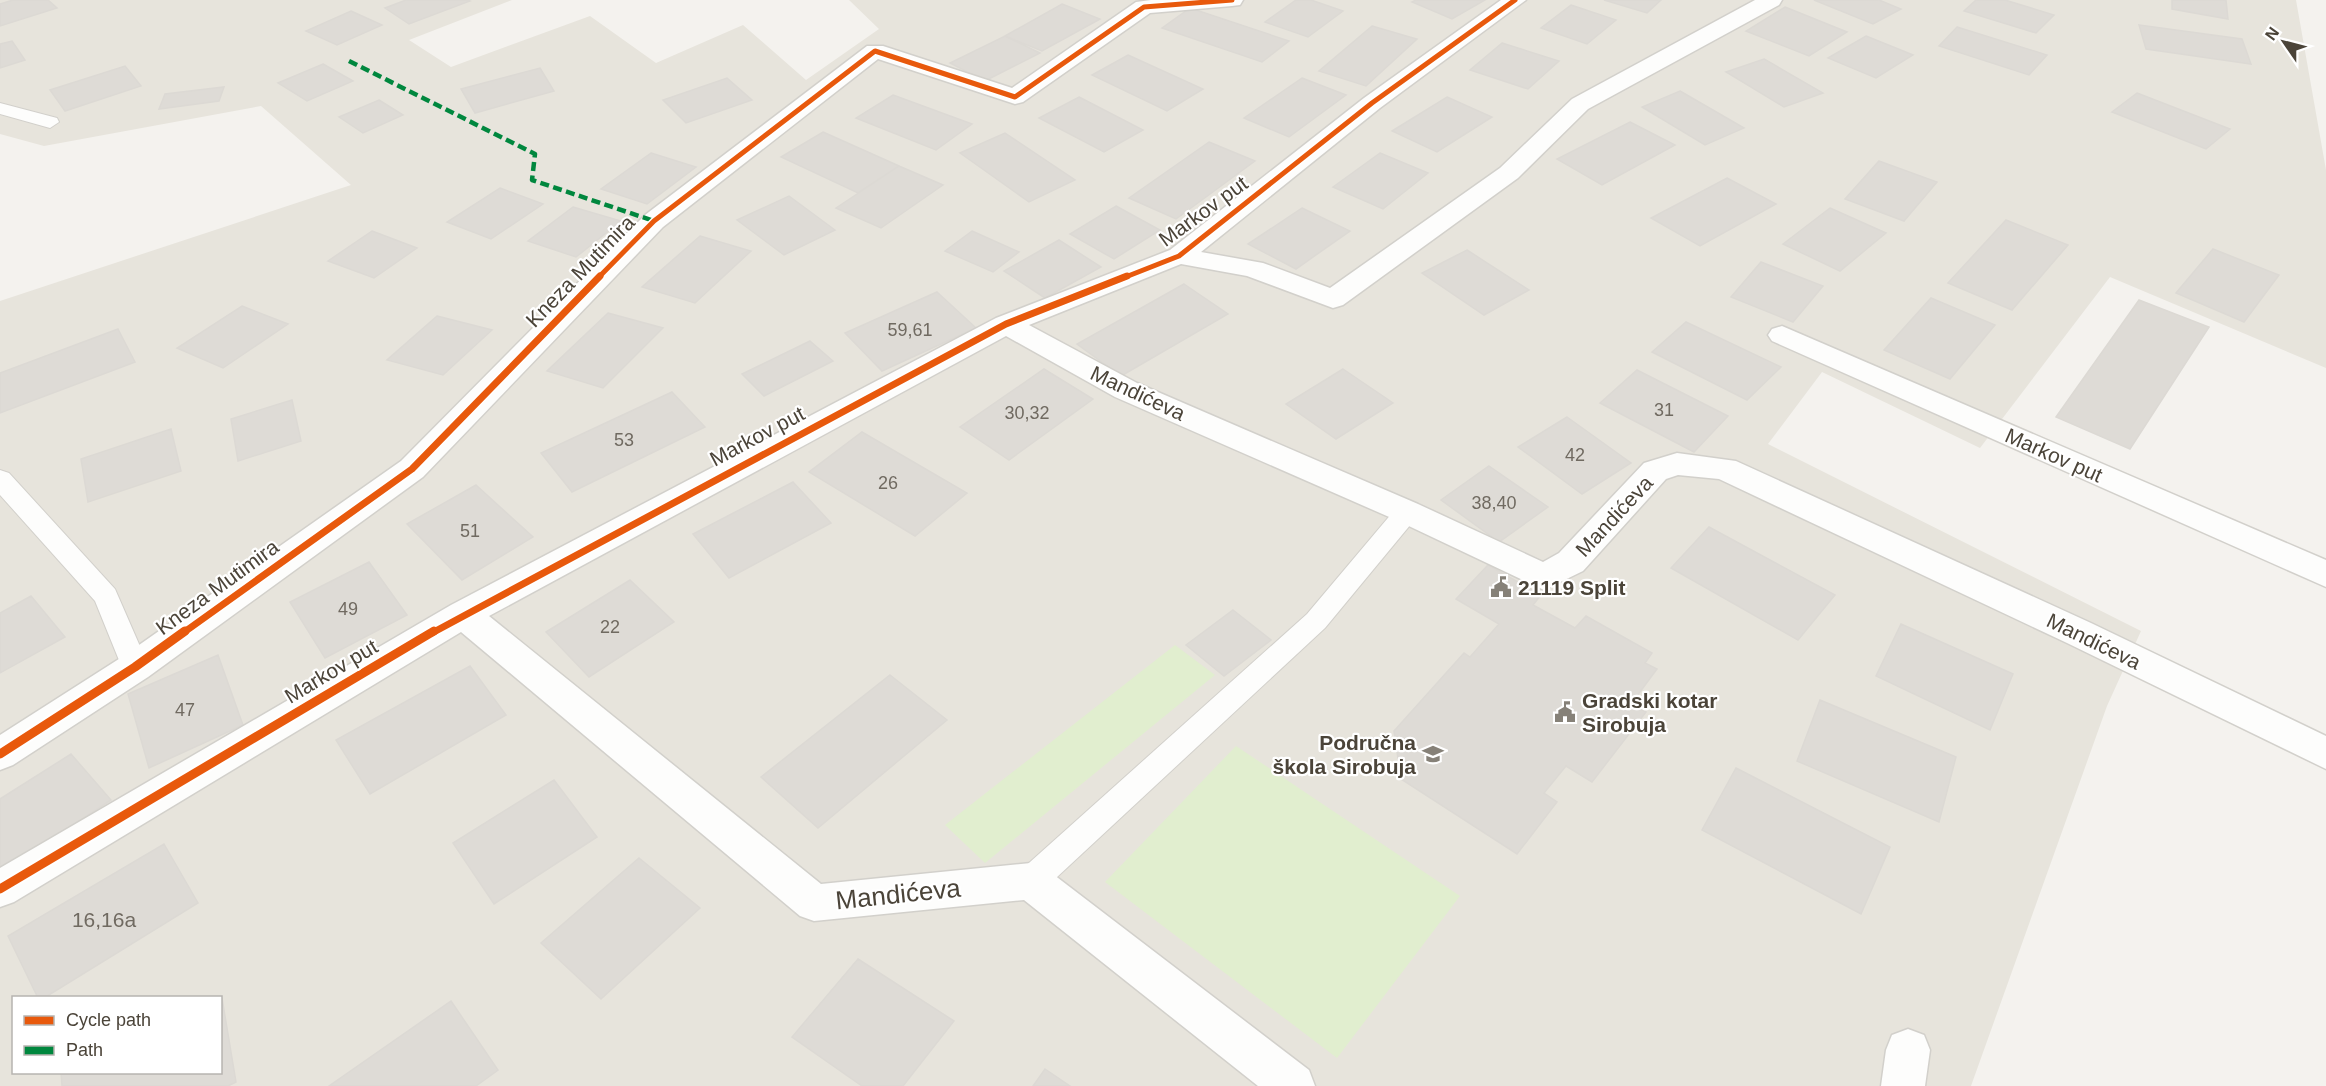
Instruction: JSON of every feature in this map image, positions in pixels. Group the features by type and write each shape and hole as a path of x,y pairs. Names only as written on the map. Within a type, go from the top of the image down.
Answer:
{"street":[{"name":"Kneza Mutimira","path":"0,754 135,667 412,470 654,221 875,51 1015,97 1144,7 1232,0"},
{"name":"Markov put","path":"0,889 463,614 1006,324 1179,256 1372,103 1515,0"},
{"path":"1179,256 1253,269 1333,299 1509,172 1580,104 1771,0"},
{"name":"Mandićeva","path":"1006,324 1126,390 1407,512 1544,578 1571,562 1655,471 1677,464 1725,469 2090,638 2326,753"},
{"name":"Markov put","path":"1782,335 2326,574"},
{"name":"Mandićeva","path":"463,614 814,903 1031,881"},
{"path":"1031,881 1293,1086"}],"lane":[{"path":"0,108 50,122"},
{"path":"0,479 106,596 135,667"},
{"path":"1031,881 1316,621 1407,512"}],"shaded area":[{"path":"0,0 512,0 409,40 451,67 590,16 656,63 743,25 806,80 879,29 849,0 2296,0 2326,170 2326,368 2110,277 1980,448 1822,372 1768,444 2141,631 2107,706 1971,1086 0,1086 0,301 351,185 261,106 44,146 0,134"}],"green space":[{"path":"1175,645 1215,675 985,863 945,825"},
{"path":"1236,746 1460,896 1337,1058 1105,882"}],"building":[{"path":"13,0 48,0 57,8 0,26 0,4"},
{"path":"406,0 470,1 409,24 385,8"},
{"path":"1296,0 1311,0 1343,11 1308,37 1265,22"},
{"path":"1416,0 1485,0 1452,19 1412,2"},
{"path":"1604,0 1661,0 1647,13"},
{"path":"1814,0 1879,0 1901,9 1873,24"},
{"path":"1976,0 2005,0 2054,15 2036,33 1964,11"},
{"path":"2172,0 2226,0 2228,19 2172,9"},
{"path":"1062,4 1100,19 1042,51 1005,36"},
{"path":"1571,5 1616,20 1587,44 1541,28"},
{"path":"1785,7 1847,32 1809,56 1746,31"},
{"path":"1190,8 1289,41 1262,62 1162,28"},
{"path":"351,11 382,25 337,45 306,31"},
{"path":"2139,25 2242,39 2251,64 2146,49"},
{"path":"1372,26 1417,39 1366,86 1319,71"},
{"path":"1957,27 2047,55 2029,75 1939,46"},
{"path":"1005,36 1040,53 985,81 950,63"},
{"path":"1866,36 1913,55 1876,78 1828,58"},
{"path":"12,41 25,60 0,68 0,44"},
{"path":"1502,43 1559,61 1528,89 1470,70"},
{"path":"1128,55 1203,89 1167,111 1092,75"},
{"path":"1764,59 1823,93 1784,107 1726,72"},
{"path":"323,64 353,81 307,101 278,83"},
{"path":"125,66 141,86 65,111 50,90"},
{"path":"540,68 554,91 475,113 461,89"},
{"path":"727,78 752,100 686,123 663,100"},
{"path":"1302,78 1346,95 1289,137 1244,118"},
{"path":"224,87 219,101 159,109 165,94"},
{"path":"1680,91 1744,128 1705,145 1642,107"},
{"path":"2137,93 2230,129 2206,149 2112,112"},
{"path":"893,95 972,124 936,150 856,118"},
{"path":"1079,97 1143,130 1104,152 1039,118"},
{"path":"1447,97 1492,117 1437,152 1392,131"},
{"path":"379,100 403,115 363,133 339,117"},
{"path":"1630,122 1675,145 1602,185 1557,159"},
{"path":"823,132 899,166 858,193 781,157"},
{"path":"1005,133 1075,180 1029,202 960,153"},
{"path":"1209,142 1255,161 1176,219 1129,198"},
{"path":"651,153 696,167 647,204 601,189"},
{"path":"1380,153 1428,173 1383,209 1333,187"},
{"path":"1879,161 1937,182 1904,221 1845,199"},
{"path":"899,166 943,185 881,228 836,208"},
{"path":"1727,178 1776,204 1700,246 1651,218"},
{"path":"500,188 543,204 491,239 447,222"},
{"path":"789,196 835,230 784,255 737,220"},
{"path":"1116,206 1160,230 1114,259 1070,234"},
{"path":"573,207 621,221 576,257 528,241"},
{"path":"1302,208 1350,231 1296,269 1248,244"},
{"path":"1830,208 1886,233 1840,271 1783,244"},
{"path":"2006,220 2068,245 2012,310 1948,283"},
{"path":"372,231 417,248 374,278 328,261"},
{"path":"972,231 1019,252 993,272 945,251"},
{"path":"700,236 751,251 695,303 642,287"},
{"path":"1059,240 1101,267 1045,298 1004,271"},
{"path":"2213,249 2279,275 2244,322 2176,293"},
{"path":"1467,250 1529,290 1484,315 1422,273"},
{"path":"1761,262 1823,286 1793,322 1731,297"},
{"path":"1184,284 1228,314 1121,376 1077,344"},
{"path":"937,292 976,328 882,371 845,333"},
{"path":"1931,298 1995,325 1950,379 1884,350"},
{"path":"2139,300 2209,327 2130,449 2056,417"},
{"path":"242,306 288,324 223,368 177,348"},
{"path":"608,313 663,328 603,388 547,371"},
{"path":"437,316 492,330 443,375 387,360"},
{"path":"1686,322 1781,367 1747,400 1652,352"},
{"path":"118,329 135,362 0,413 0,373"},
{"path":"810,341 833,361 764,396 742,374"},
{"path":"1044,369 1093,399 1009,460 960,427"},
{"path":"1343,369 1393,403 1336,439 1286,404"},
{"path":"1637,370 1728,416 1694,452 1600,403"},
{"path":"672,392 705,427 572,492 541,453"},
{"path":"292,400 301,441 238,461 231,419"},
{"path":"1567,417 1631,463 1582,494 1518,447"},
{"path":"171,429 181,471 88,502 81,459"},
{"path":"862,432 967,493 915,536 809,472"},
{"path":"1489,466 1548,507 1499,542 1441,500"},
{"path":"793,482 831,523 729,578 693,534"},
{"path":"476,485 533,537 462,580 407,524"},
{"path":"1709,527 1835,595 1798,640 1671,568"},
{"path":"369,562 407,615 325,658 290,602"},
{"path":"1488,565 1541,595 1533,605 1575,628 1586,616 1652,653 1645,663 1657,669 1631,704 1646,712 1592,782 1566,766 1544,793 1557,802 1517,854 1401,779 1394,731 1464,653 1470,657 1499,624 1456,599"},
{"path":"630,580 674,622 589,677 546,632"},
{"path":"31,596 65,637 0,673 0,613"},
{"path":"1233,610 1271,640 1224,676 1186,645"},
{"path":"1901,624 2013,674 1990,730 1876,676"},
{"path":"218,655 243,725 149,768 128,694"},
{"path":"470,666 506,715 370,794 336,740"},
{"path":"890,675 947,720 818,828 761,777"},
{"path":"1820,700 1956,757 1939,822 1797,761"},
{"path":"71,754 111,800 0,873 0,799"},
{"path":"1736,768 1890,847 1861,914 1702,830"},
{"path":"554,780 597,837 494,904 453,843"},
{"path":"164,844 198,903 47,996 37,996 8,936"},
{"path":"639,858 700,908 601,999 541,943"},
{"path":"858,959 954,1021 903,1086 862,1086 792,1037"},
{"path":"222,998 236,1082 228,1086 62,1086 61,1074 222,1074"},
{"path":"451,1001 498,1070 476,1086 329,1086"},
{"path":"1045,1069 1070,1086 1033,1086"}],"marked path":[{"path":"349,61 535,154 532,180 654,221"}],"cycle path":[{"path":"0,754 135,667 412,469 654,221 875,51 1015,97 1144,7 1232,0"},
{"path":"0,889 463,614 1006,324 1179,256 1372,103 1515,0"}],"place":[{"name":"21119 Split","path":"1501,587"},
{"name":"Gradski kotar Sirobuja","path":"1565,712"},
{"name":"Područna škola Sirobuja","path":"1433,754"}]}
